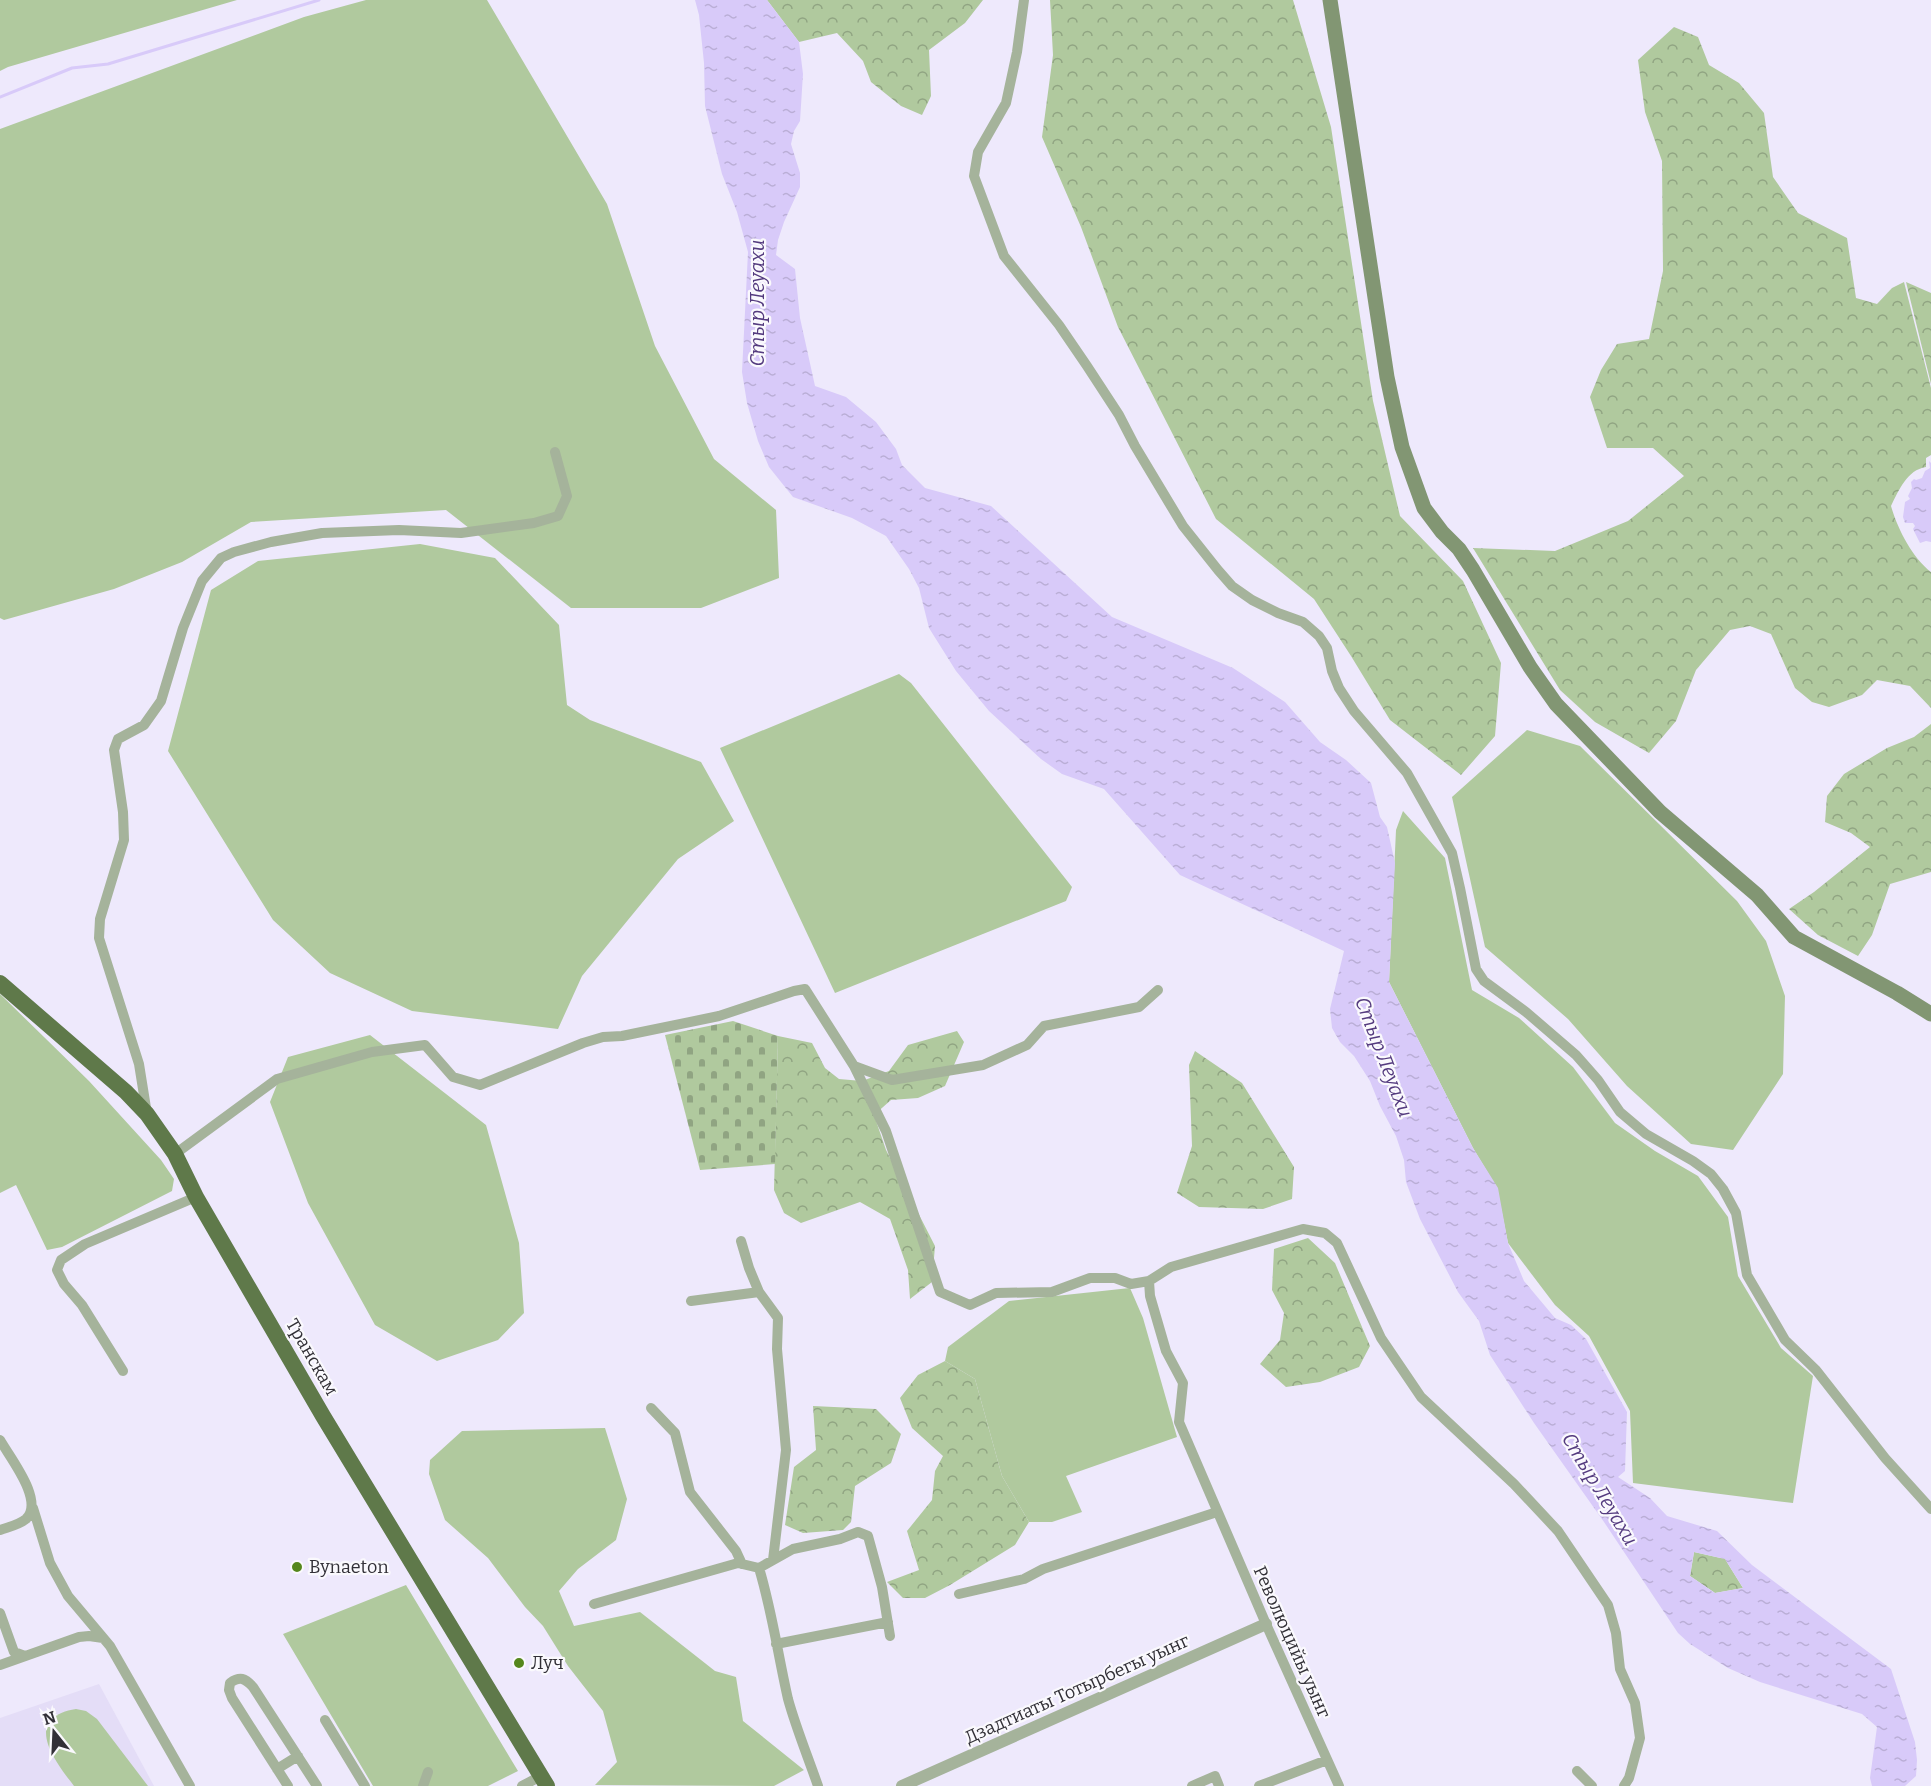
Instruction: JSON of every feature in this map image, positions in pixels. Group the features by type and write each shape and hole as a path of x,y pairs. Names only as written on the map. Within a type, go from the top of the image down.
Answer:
{"highway":[{"name":"Транскам","path":"0,983 126,1092 147,1114 175,1154 196,1197 323,1416 544,1781"}],"main road":[{"path":"1330,0 1387,377 1401,447 1424,508 1442,532 1459,549 1530,667 1556,704 1660,812 1757,896 1794,937 1931,1014"}],"street":[{"path":"1024,0 1017,52 1006,103 978,152 975,176 1004,256 1059,325 1087,366 1119,415 1135,446 1184,526 1218,570 1232,586 1252,600 1303,622 1319,636 1327,648 1332,671 1339,688 1354,711 1407,773 1452,854 1476,969 1484,981 1526,1012 1576,1055 1598,1080 1620,1112 1646,1134 1694,1161 1711,1174 1723,1189 1736,1213 1747,1275 1785,1340 1816,1370 1885,1458 1931,1509"},
{"path":"147,1114 139,1064 99,938 100,919 124,840 123,812 114,750 118,739 144,725 162,701 183,628 202,581 220,558 271,542 322,533 399,530 461,533 534,524 558,516 567,496 555,452"},
{"path":"175,1154 278,1079 354,1056 425,1045 453,1077 480,1085 603,1037 622,1036 719,1016 794,991 805,990 854,1066 886,1131 940,1292 970,1305 996,1293 1052,1292 1090,1278 1115,1278 1131,1284 1149,1281 1171,1267 1303,1229 1325,1233 1337,1242 1381,1338 1421,1397 1514,1484 1558,1531 1608,1605 1616,1633 1620,1670 1635,1703 1640,1738 1629,1778 1624,1786"},
{"path":"854,1066 892,1080 930,1076 983,1065 1027,1045 1044,1026 1139,1007 1158,990"},
{"path":"123,1371 82,1305 64,1284 57,1270 61,1260 85,1244 196,1197"},
{"path":"741,1241 748,1268 759,1292 778,1318 777,1349 786,1450 773,1560"},
{"name":"Революцийы уынг","path":"1149,1281 1150,1296 1166,1352 1183,1383 1179,1422 1339,1786"},
{"path":"691,1301 759,1292"},
{"path":"651,1408 675,1433 690,1492 736,1551 742,1564"},
{"path":"0,1440 31,1493 33,1508 50,1563 68,1596 117,1658 190,1786"},
{"path":"0,1530 26,1519 33,1508"},
{"path":"959,1594 1024,1579 1043,1569 1217,1512"},
{"path":"594,1604 738,1563 759,1568 793,1549 840,1539 858,1532 868,1536 882,1587 890,1636"},
{"path":"759,1568 768,1596 789,1702 818,1786"},
{"path":"0,1613 14,1652 25,1656"},
{"path":"776,1644 888,1622"},
{"name":"Дзадтиаты Тотырбегы уынг","path":"902,1786 1266,1624"},
{"path":"0,1665 79,1638 89,1636 103,1638"},
{"path":"288,1786 232,1698 230,1683 234,1680 241,1678 253,1687 317,1786"},
{"path":"325,1720 364,1786"},
{"path":"277,1769 298,1756"},
{"path":"1260,1786 1327,1760"},
{"path":"1577,1771 1592,1786"},
{"path":"423,1786 428,1772"},
{"path":"1192,1786 1215,1776 1219,1786"},
{"path":"522,1786 544,1781"}],"shaded area":[{"path":"99,1684 154,1786 0,1786 0,1718"}],"green space":[{"path":"0,0 237,0 0,71"},
{"path":"366,0 487,0 607,204 655,346 714,459 776,510 779,578 701,608 571,608 446,510 251,522 182,562 114,589 4,620 0,618 0,129 304,17"},
{"path":"767,0 983,0 965,23 929,50 931,96 922,115 901,106 871,82 863,61 837,33 799,42"},
{"path":"1050,0 1293,0 1331,127 1373,401 1400,516 1463,581 1501,663 1495,736 1461,775 1390,720 1314,599 1216,519 1118,327 1081,227 1042,137 1053,55"},
{"path":"1674,27 1698,37 1709,65 1739,83 1764,113 1773,177 1798,213 1847,238 1856,298 1877,304 1892,288 1904,282 1931,388 1931,455 1926,458 1926,467 1914,472 1904,482 1891,506 1907,542 1918,559 1931,572 1931,708 1910,686 1877,680 1862,695 1829,707 1812,702 1795,688 1771,634 1750,626 1730,630 1696,670 1676,721 1649,753 1595,722 1560,690 1473,548 1555,551 1628,521 1684,476 1653,448 1607,448 1590,397 1601,370 1617,344 1649,339 1663,271 1662,161 1645,112 1638,60"},
{"path":"1906,282 1931,293 1931,384"},
{"path":"420,544 495,558 559,625 567,705 590,720 701,762 734,821 678,859 582,976 558,1029 412,1011 330,973 273,920 168,751 211,590 258,561"},
{"path":"899,674 911,683 1072,887 1066,901 835,993 720,748"},
{"path":"1931,724 1931,872 1890,884 1872,935 1858,956 1818,935 1789,909 1870,847 1851,833 1825,822 1827,796 1844,774 1887,748 1914,737"},
{"path":"1527,730 1580,746 1737,901 1766,941 1785,996 1783,1074 1733,1150 1691,1144 1627,1086 1568,1019 1485,947 1452,797"},
{"path":"1403,811 1445,858 1472,990 1519,1018 1573,1067 1615,1123 1655,1151 1698,1176 1728,1217 1738,1276 1781,1348 1813,1376 1793,1503 1633,1483 1630,1411 1589,1336 1555,1305 1508,1243 1497,1188 1473,1148 1389,982 1396,830"},
{"path":"0,994 89,1081 161,1160 174,1179 172,1191 62,1247 47,1250 16,1185 0,1193"},
{"path":"733,1021 778,1036 775,1164 700,1170 665,1035"},
{"path":"957,1031 964,1042 945,1086 918,1098 891,1100 874,1115 886,1150 935,1246 932,1282 910,1299 908,1270 890,1219 860,1202 801,1223 784,1213 774,1190 778,1036 812,1043 825,1068 839,1079 862,1081 889,1071 908,1045"},
{"path":"370,1035 486,1125 519,1243 524,1313 498,1340 437,1361 375,1325 308,1203 270,1102 288,1057"},
{"path":"1195,1051 1242,1083 1294,1167 1292,1199 1263,1209 1199,1207 1177,1193 1192,1146 1189,1065"},
{"path":"1308,1238 1335,1263 1370,1346 1359,1367 1320,1382 1286,1387 1260,1364 1280,1340 1284,1313 1272,1290 1274,1249"},
{"path":"1130,1288 1143,1318 1177,1437 1066,1476 1082,1512 1052,1522 1029,1522 1002,1476 975,1379 945,1361 948,1347 1009,1301"},
{"path":"945,1361 975,1379 1002,1476 1029,1522 1015,1545 950,1585 925,1598 903,1598 887,1582 919,1570 907,1531 932,1500 935,1471 943,1456 912,1428 900,1398 918,1375"},
{"path":"813,1406 876,1409 901,1434 891,1463 855,1486 851,1522 843,1530 803,1533 785,1525 794,1467 816,1450"},
{"path":"605,1428 627,1499 616,1540 578,1569 559,1591 574,1626 640,1612 715,1671 736,1677 743,1721 804,1770 774,1786 595,1785 617,1762 603,1711 568,1666 543,1626 525,1607 488,1558 445,1520 429,1474 430,1460 462,1431"},
{"path":"1694,1552 1725,1559 1743,1588 1715,1593 1690,1576"},
{"path":"406,1585 518,1771 488,1786 373,1786 283,1634"},
{"path":"76,1709 86,1711 97,1719 148,1786 74,1786 52,1753 47,1742 46,1731 50,1721 59,1714"}],"water":[{"name":"Стыр Леуахи","path":"695,0 767,0 799,42 803,74 800,121 794,131 791,144 800,173 800,187 784,222 776,255 795,269 800,318 815,386 846,397 876,422 896,449 902,465 925,488 991,506 1112,617 1233,668 1285,702 1320,742 1346,760 1371,783 1380,817 1387,827 1395,863 1389,982 1473,1148 1498,1188 1508,1243 1524,1281 1555,1318 1571,1325 1586,1339 1627,1412 1625,1471 1618,1477 1650,1498 1667,1516 1717,1531 1752,1565 1891,1669 1915,1742 1916,1776 1905,1786 1872,1786 1870,1778 1877,1727 1862,1714 1760,1682 1728,1668 1690,1644 1678,1633 1534,1423 1490,1355 1479,1321 1458,1292 1420,1219 1406,1182 1404,1160 1396,1136 1370,1081 1332,1028 1330,1009 1344,951 1180,875 1104,789 1062,774 1041,759 989,711 956,671 929,628 919,588 886,536 852,518 793,497 769,467 758,441 747,403 742,372 748,252 737,212 722,174 705,106 704,63 699,15","holes":["1694,1552 1725,1559 1743,1588 1715,1593 1690,1576"]},
{"path":"1929,461 1931,463 1931,542 1920,543 1913,529 1915,526 1913,523 1905,523 1903,517 1905,502 1910,499 1908,496 1912,488 1911,482 1922,478 1925,471 1930,468"}],"waterway":[{"path":"0,97 72,68 108,64 319,0"}],"place":[{"name":"Bynaeton","path":"297,1567"},
{"name":"Луч","path":"519,1663"}]}
